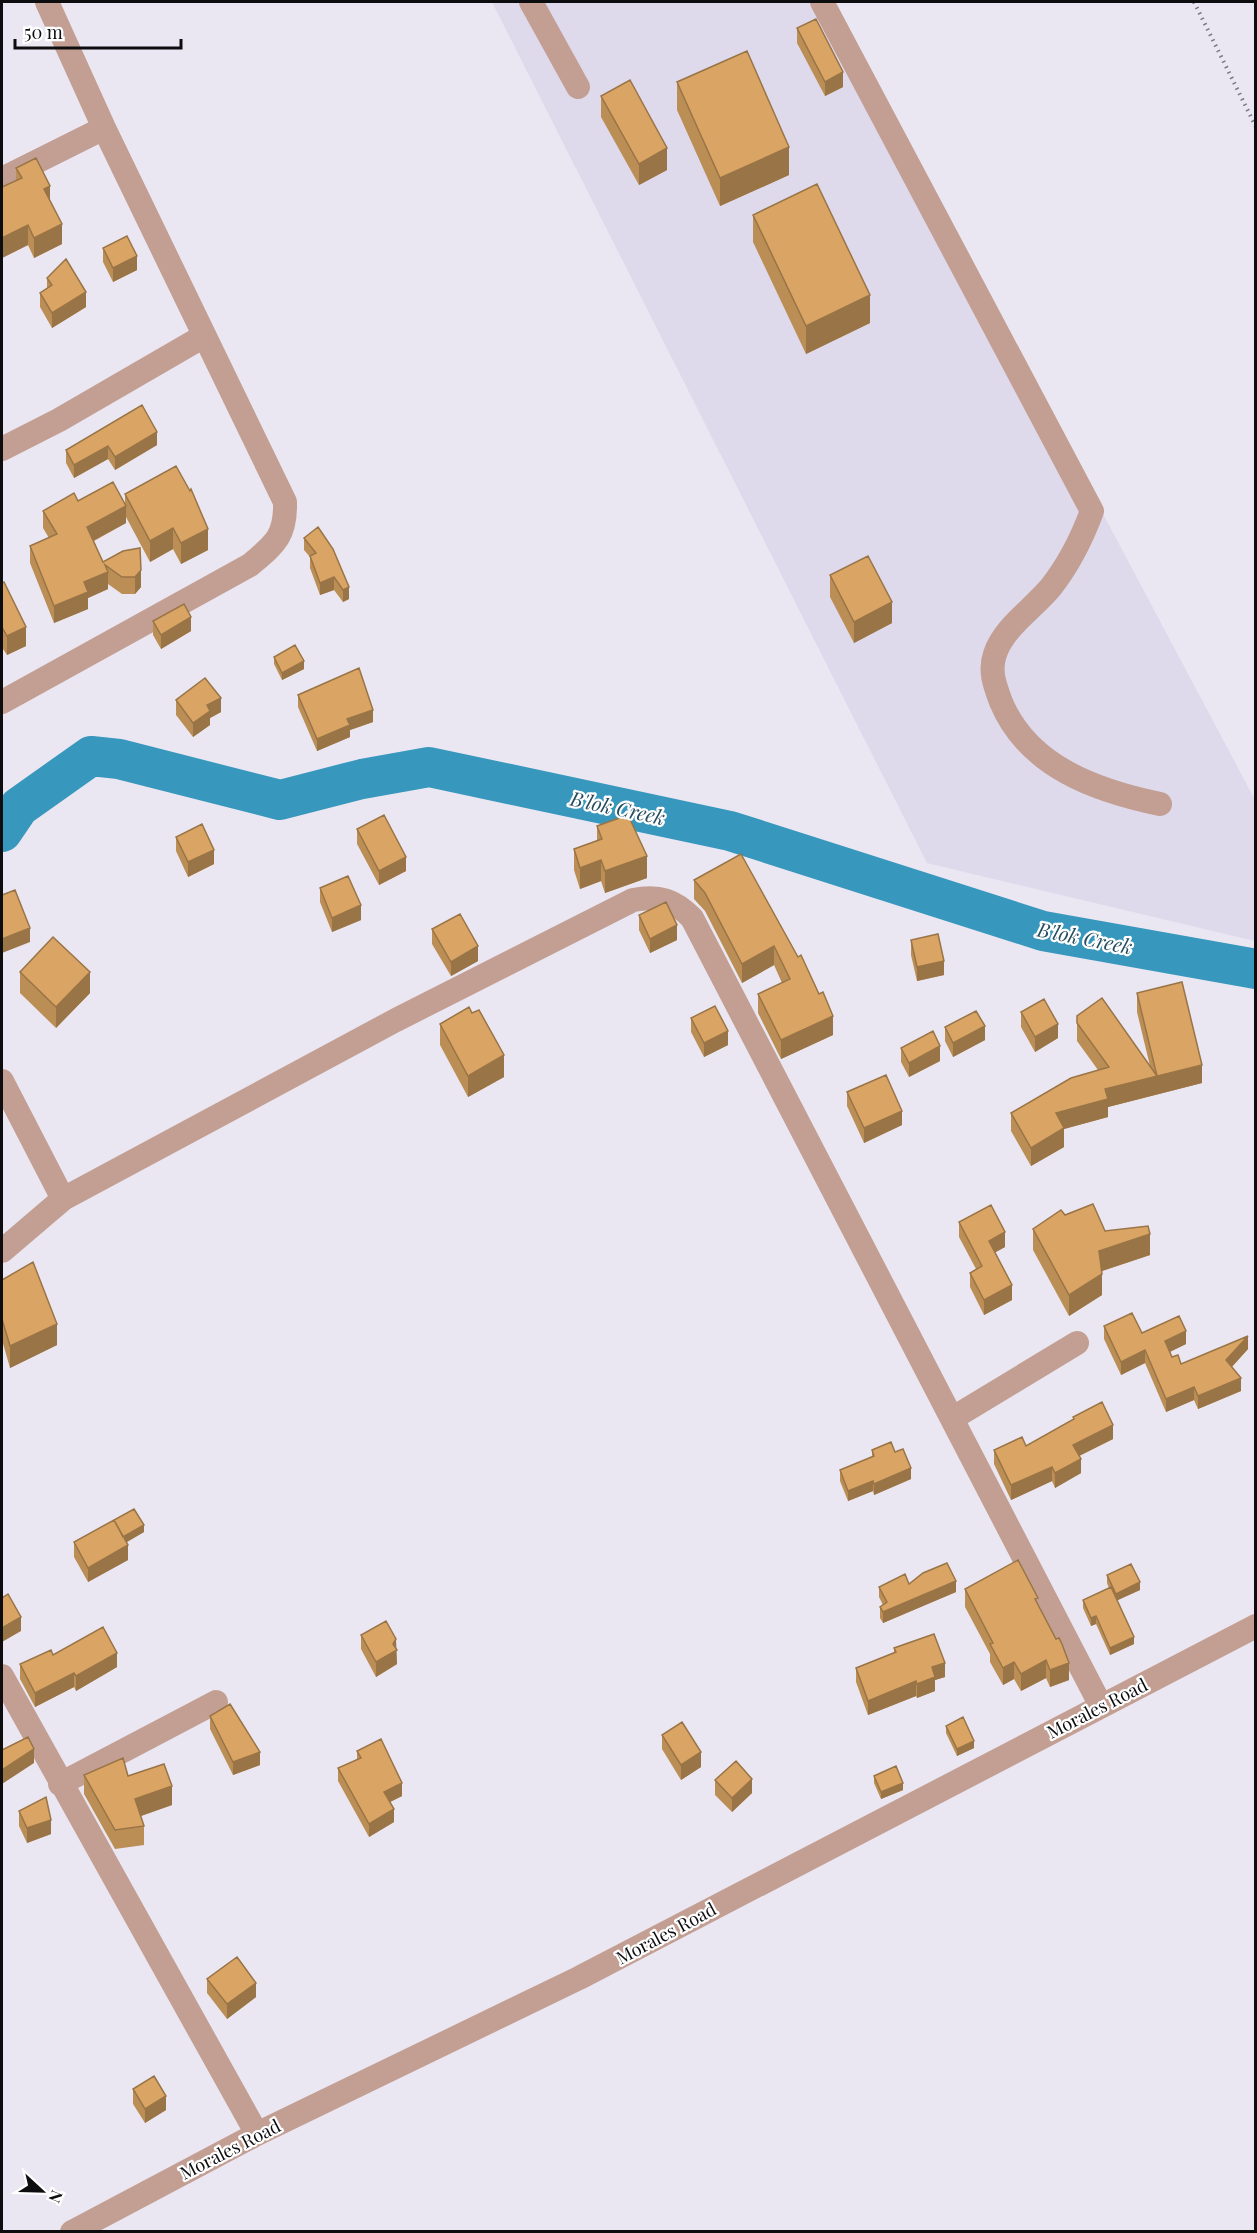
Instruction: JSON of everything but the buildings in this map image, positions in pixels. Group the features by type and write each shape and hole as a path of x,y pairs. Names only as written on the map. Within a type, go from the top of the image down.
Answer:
{"street":[{"path":"2,702 250,565 274,545 283,530 285,502 104,128 47,2"},
{"path":"531,2 578,87"},
{"path":"822,2 1092,511 1084,534 1055,580 1006,635 995,653 992,674 1000,699 1023,740 1078,780 1101,790 1160,804"},
{"path":"2,179 104,128"},
{"path":"2,449 59,420 204,336"},
{"path":"2,1251 63,1199 386,1026 633,900 650,897 665,898 692,918 1101,1706"},
{"path":"2,1081 63,1199"},
{"path":"952,1418 1077,1343"},
{"name":"Morales Road","path":"72,2232 257,2134 579,1978 1256,1626"},
{"path":"2,1676 60,1785 257,2134"},
{"path":"60,1785 216,1702"}],"path":[{"path":"1194,2 1256,127"}],"shaded area":[{"path":"492,2 831,2 1255,800 1255,941 927,863"}],"waterway":[{"name":"B'lok Creek","path":"2,832 19,807 91,756 119,759 280,800 362,779 429,767 730,831 1043,931 1256,969"}]}
